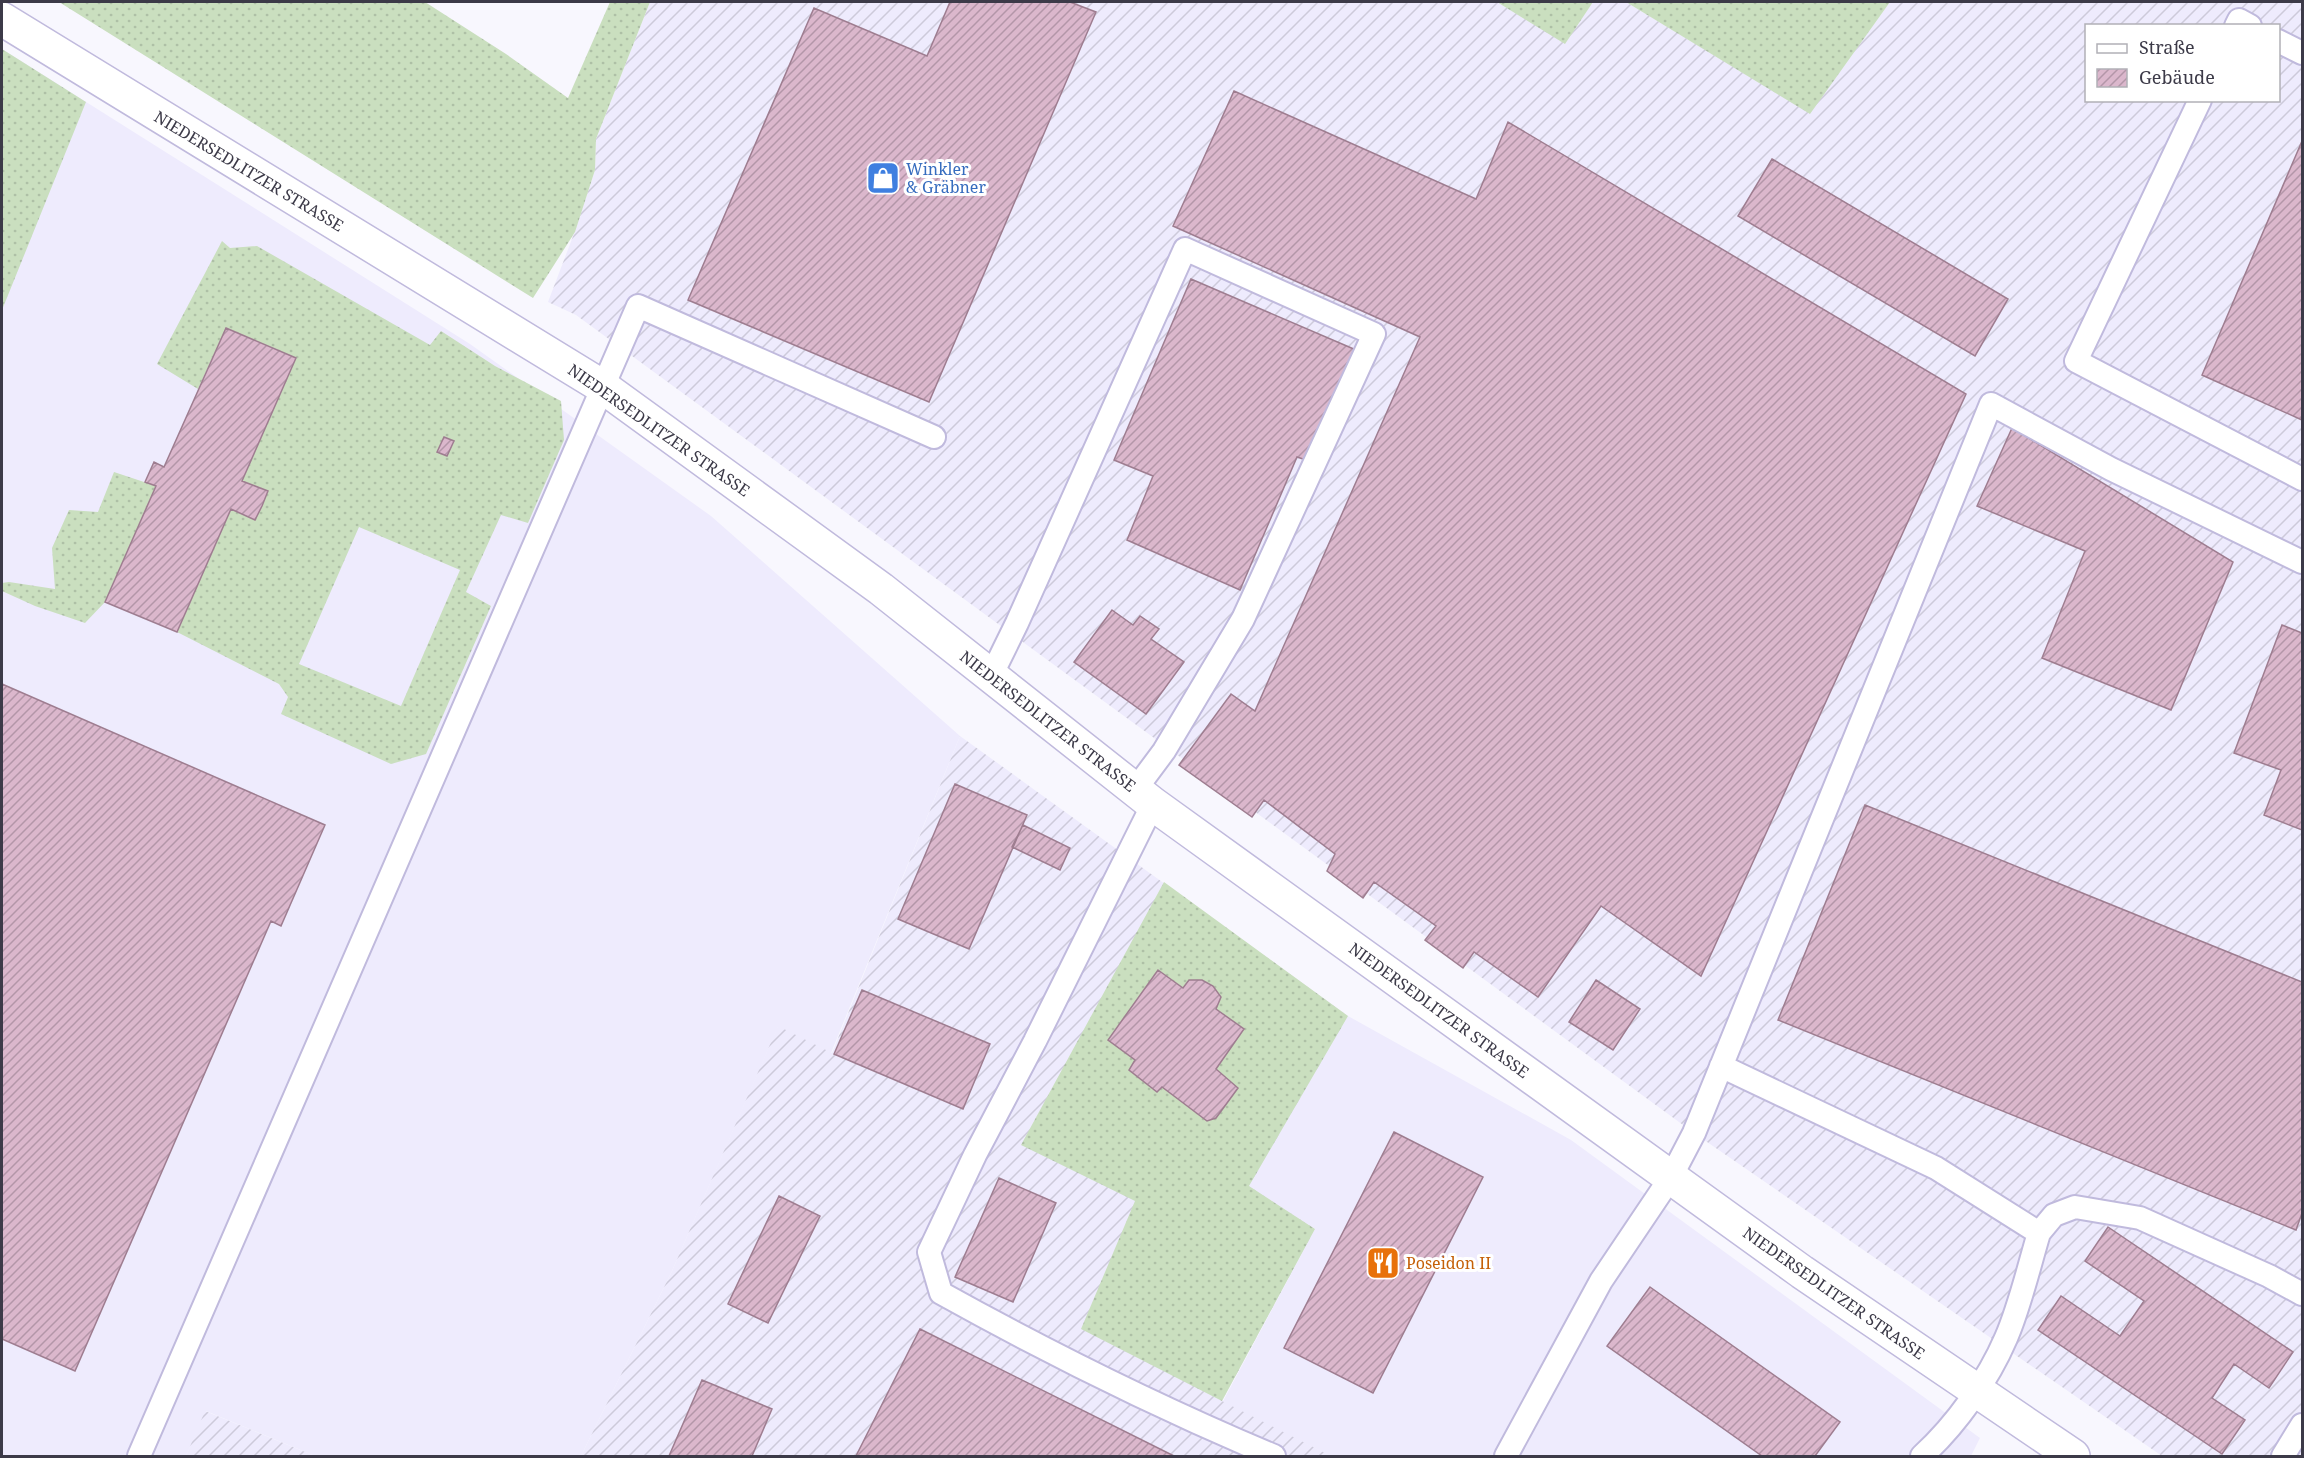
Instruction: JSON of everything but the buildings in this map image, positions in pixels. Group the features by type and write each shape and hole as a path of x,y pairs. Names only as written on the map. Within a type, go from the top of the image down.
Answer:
{"street":[{"name":"NIEDERSEDLITZER STRASSE","path":"2,19 603,387 881,589 1144,797 1802,1272 2073,1456"}],"lane":[{"path":"2280,42 2302,53"},
{"path":"2199,102 2076,362 2302,478"},
{"path":"991,676 1185,249 1374,334 1243,620 1164,751 1040,1030 975,1155 929,1251 941,1293 1033,1342 1218,1433 1274,1456"},
{"path":"139,1456 638,306 934,436"},
{"path":"1506,1456 1601,1281 1671,1177 1694,1133 1991,404 2111,469 2302,562"},
{"path":"1721,1066 1936,1168 2039,1233"},
{"path":"1922,1456 1942,1438 1976,1391 2006,1337 2039,1233 2054,1215 2075,1207 2140,1218 2269,1276 2302,1294"},
{"path":"2283,1456 2302,1425"}],"shaded area":[{"path":"650,2 1497,2 1565,43 1593,2 1626,2 1810,113 1890,2 2302,2 2302,1456 2162,1456 1694,1133 576,315 548,302 595,170 596,139"},
{"path":"2,49 470,344 711,516 960,736 831,1053 778,1027 672,1271 581,1456 315,1456 206,1411 186,1456 2,1456"},
{"path":"960,736 1348,1016 1249,1186 1315,1229 1222,1401 1331,1456 581,1456 672,1271 778,1026 832,1053"},
{"path":"1348,1016 1571,1140 1980,1438 1971,1456 1331,1456 1222,1403 1315,1229 1248,1186"},
{"path":"205,1411 315,1456 186,1456"}],"green space":[{"path":"59,2 425,2 506,54 568,98 610,2 650,2 596,139 595,170 575,232 533,298"},
{"path":"1497,2 1593,2 1565,44"},
{"path":"1626,2 1890,2 1810,114"},
{"path":"2,49 86,102 2,310"},
{"path":"222,241 230,248 257,246 430,345 441,331 495,366 561,401 564,440 528,523 501,515 466,592 491,606 426,754 391,764 281,714 288,697 279,684 177,632 231,509 255,519 268,492 242,481 296,358 226,328 198,389 157,364","holes":["359,527 460,570 401,706 299,664"]},
{"path":"114,472 156,486 105,602 85,623 35,606 2,591 2,583 9,582 55,589 52,548 69,510 98,512"},
{"path":"1164,882 1348,1016 1249,1186 1315,1229 1222,1401 1081,1329 1135,1201 1021,1145"}],"place":[{"name":"Winkler & Gräbner","path":"883,178"},
{"name":"Poseidon II","path":"1383,1263"}]}
